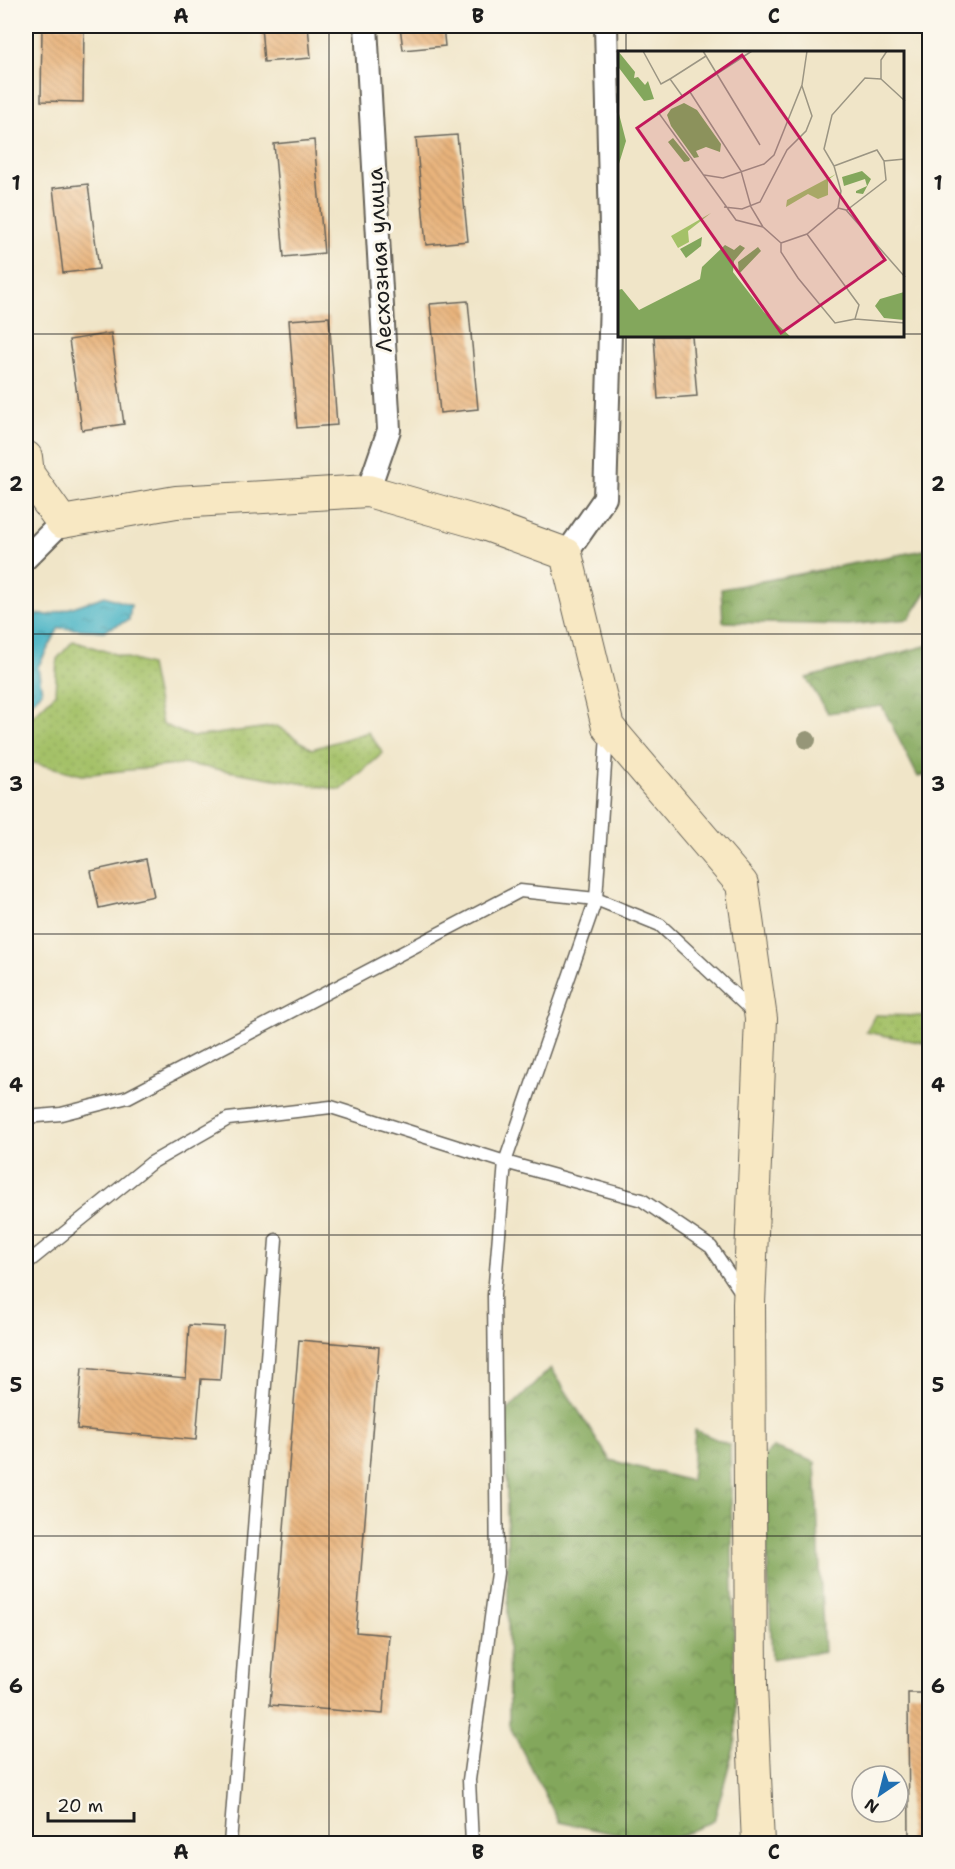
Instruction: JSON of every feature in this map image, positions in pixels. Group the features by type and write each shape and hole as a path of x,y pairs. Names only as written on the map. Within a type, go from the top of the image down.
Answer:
{"street":[{"name":"Лесхозная улица","path":"366,26 389,430 368,491"},
{"path":"606,26 612,267 605,498 566,554 608,727 742,884 761,1019 749,1304 751,1686 758,1844"},
{"path":"26,468 62,522"},
{"path":"26,558 62,522 176,502 368,491 484,524 566,554"}],"lane":[{"path":"472,1844 469,1780 497,1573 494,1295 505,1162 596,899 608,727"},
{"path":"26,1118 61,1114 128,1097 520,891 596,899 660,925 761,1019"},
{"path":"26,1264 151,1162 228,1119 331,1107 505,1162 642,1200 711,1247 749,1304"},
{"path":"230,1844 276,1240"}],"green space":[{"path":"929,549 929,588 909,619 849,625 723,622 721,589"},
{"path":"73,641 150,665 162,724 192,737 277,726 312,749 368,732 383,753 341,790 186,764 82,775 26,761 26,722 55,694 57,659"},
{"path":"929,645 929,775 918,777 882,706 828,713 806,678"},
{"path":"875,1015 929,1016 929,1044 866,1032"},
{"path":"551,1368 610,1460 691,1481 695,1430 730,1445 736,1740 714,1821 662,1844 559,1822 509,1725 506,1412"},
{"path":"774,1447 815,1462 824,1652 772,1659 763,1457"}],"water":[{"path":"105,596 131,605 129,620 104,631 59,628 38,667 42,692 26,707 26,614 49,615"}],"building":[{"path":"42,26 84,26 83,102 41,101"},
{"path":"261,26 308,26 311,58 264,62"},
{"path":"400,26 443,26 445,46 403,50"},
{"path":"457,135 468,241 426,245 416,138"},
{"path":"314,140 324,253 284,257 274,144"},
{"path":"88,184 99,269 63,273 53,188"},
{"path":"468,301 478,409 440,413 430,304"},
{"path":"329,317 337,425 297,428 289,320"},
{"path":"111,333 124,424 82,430 69,340"},
{"path":"654,338 692,338 697,396 658,399"},
{"path":"146,859 154,896 99,908 91,871"},
{"path":"189,1325 224,1327 220,1380 201,1379 196,1440 77,1429 82,1368 186,1378"},
{"path":"299,1340 379,1347 356,1632 389,1635 383,1714 270,1705"},
{"path":"908,1693 930,1693 930,1844 909,1844"}]}
